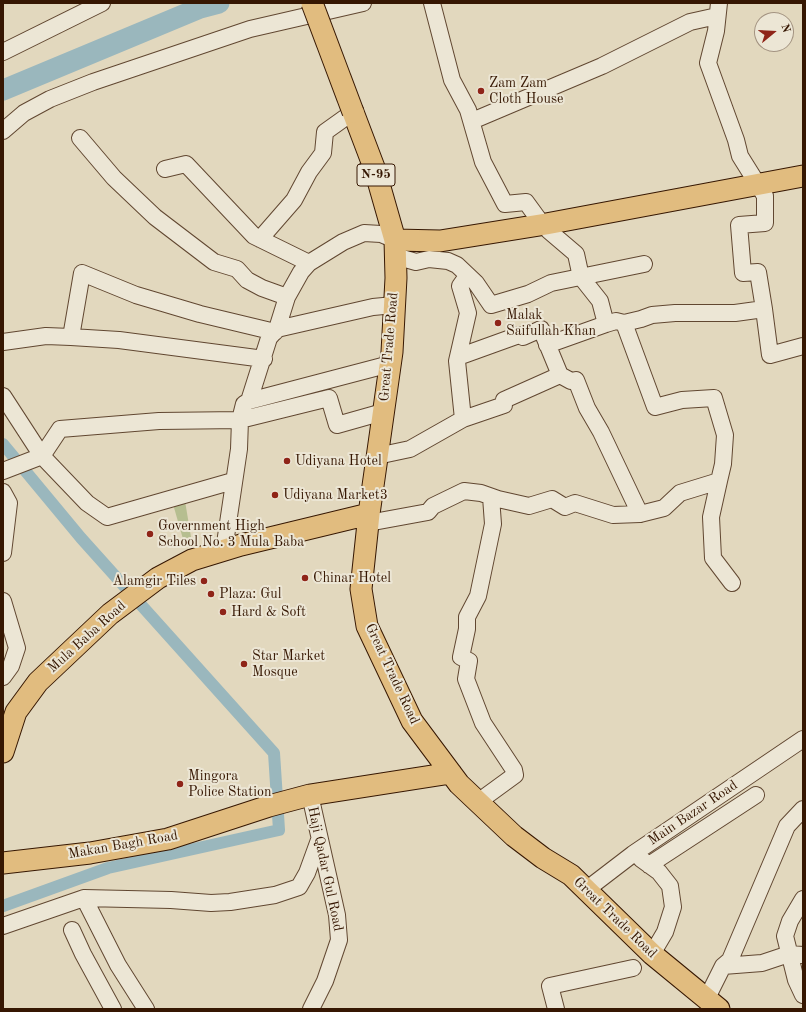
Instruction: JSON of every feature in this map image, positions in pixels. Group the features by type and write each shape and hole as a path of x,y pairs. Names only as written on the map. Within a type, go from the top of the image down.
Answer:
{"main road":[{"name":"N-95","path":"312,3 353,112"},
{"name":"Great Trade Road","path":"353,112 375,170 395,248 394,304 390,364 368,519 360,589 367,626 412,721 459,784 514,836 543,858 571,875 652,954 709,1006"},
{"path":"395,248 544,224 802,177"},
{"name":"Mula Baba Road","path":"3,752 16,712 38,682 110,614 158,578 192,560 224,550 368,519"},
{"name":"Makan Bagh Road","path":"3,862 90,853 168,839 301,797 451,773"}],"street":[{"path":"3,52 102,3"},
{"path":"3,131 24,113 50,99 100,79 250,29 363,3"},
{"path":"432,3 452,80 468,110 483,162 505,204 526,202 549,231 576,254 581,277 600,301 606,324"},
{"path":"472,121 602,66 690,22 718,10 716,31 708,63 736,140 740,156 765,196 765,224 739,225 743,273 758,272 770,355 803,346"},
{"path":"260,239 294,200 309,172 323,153 325,132 353,112"},
{"path":"80,138 114,178 155,217 214,262 237,269 247,280 262,288 287,297"},
{"path":"165,168 186,164 254,236 309,263"},
{"path":"249,401 270,338 276,331 287,297 301,272 309,263 343,242 364,233 381,234 395,248 416,262 429,259 448,261 457,265 476,283 481,293 492,305 528,294 551,283 644,264"},
{"path":"71,337 82,273 136,295 200,314 276,331 373,307 394,304"},
{"path":"463,419 458,357 468,313 460,286 468,276"},
{"path":"547,345 616,321 624,322 641,319 652,315 675,313 735,313 764,309"},
{"path":"624,322 655,407 682,400 714,398 725,435 723,464 711,516 713,558 732,583"},
{"path":"458,357 519,335 523,337 541,329 560,375 571,382 576,380 588,408 640,514"},
{"path":"3,342 46,336 118,340 264,359"},
{"path":"224,550 231,510 240,420 244,404 249,401 390,364"},
{"path":"377,456 410,448 463,419 504,405 504,400 560,375"},
{"path":"3,396 42,456 87,503 107,517 233,481"},
{"path":"3,470 42,456 60,429 159,421 240,420 329,398 337,425 383,412"},
{"path":"368,519 428,512 433,506 464,491 481,493 491,497 529,506 552,499 565,507 575,503 613,515 640,514 664,508 680,493 719,481"},
{"path":"478,802 515,775 514,770 483,723 466,679 469,661 461,657 467,629 467,617 478,596 493,524 491,497"},
{"path":"3,553 5,500"},
{"path":"3,601 17,648 11,666 3,677"},
{"name":"Main Bazar Road","path":"586,890 633,854 803,740"},
{"path":"649,865 756,795"},
{"name":"Haji Qadar Gul Road","path":"301,797 319,840 337,915 339,940 325,981 312,1009"},
{"path":"709,1006 723,966 730,960 787,826 803,809"},
{"path":"3,926 84,898 230,902 275,895 299,887 307,873 319,840"},
{"path":"633,854 659,872 670,886 673,907 665,932 652,954"},
{"path":"84,898 118,964 146,1009"},
{"path":"803,899 790,921 785,936 796,955 803,995"},
{"path":"72,930 83,954 113,1009"},
{"path":"723,966 762,962 796,955"},
{"path":"556,1009 550,986 633,968"}],"green space":[{"path":"185,501 191,537 183,539 173,504"}],"waterway":[{"path":"3,90 200,8 219,3"},
{"path":"3,444 81,538 274,753 279,830 108,868 3,906"}],"place":[{"name":"Zam Zam Cloth House","path":"481,91"},
{"name":"Malak Saifullah Khan","path":"498,323"},
{"name":"Udiyana Hotel","path":"287,461"},
{"name":"Udiyana Market3","path":"275,495"},
{"name":"Government High School No. 3 Mula Baba","path":"150,534"},
{"name":"Chinar Hotel","path":"305,578"},
{"name":"Alamgir Tiles","path":"204,581"},
{"name":"Plaza: Gul","path":"211,594"},
{"name":"Hard & Soft","path":"223,612"},
{"name":"Star Market Mosque","path":"244,664"},
{"name":"Mingora Police Station","path":"180,784"}]}
